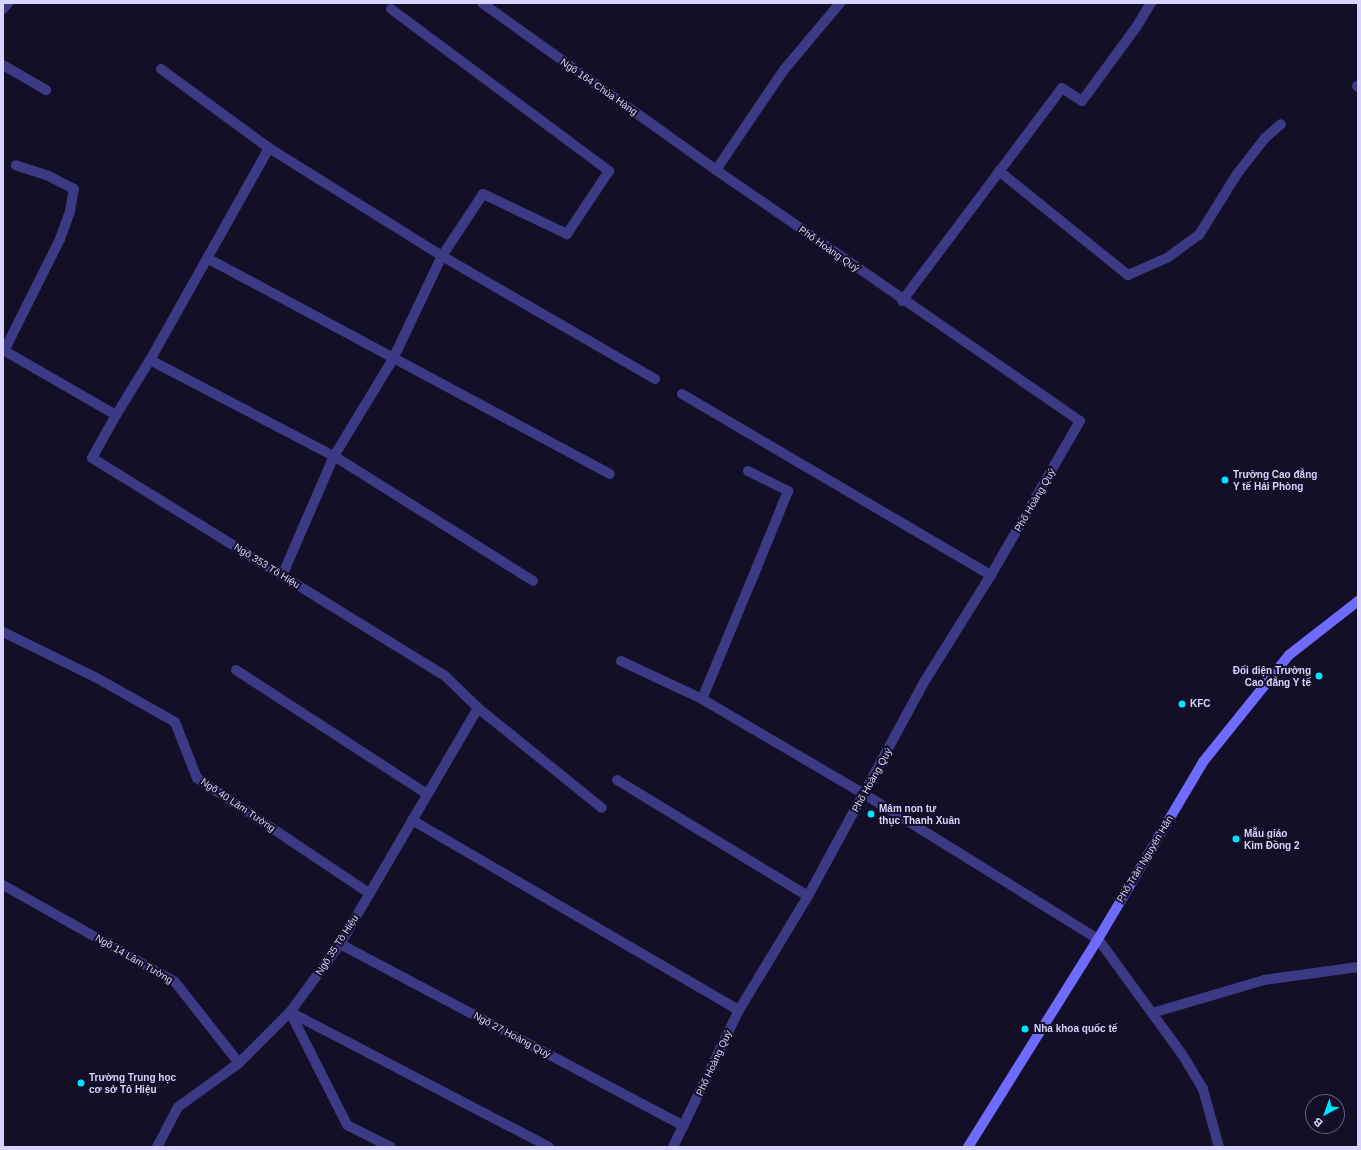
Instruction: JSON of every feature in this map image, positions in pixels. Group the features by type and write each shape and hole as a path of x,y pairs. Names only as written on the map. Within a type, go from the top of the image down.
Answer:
{"main road":[{"name":"Phố Trần Nguyên Hãn","path":"968,1147 1098,939 1203,762 1289,655 1358,601"}],"street":[{"path":"3,9 8,3"},
{"name":"Ngõ 164 Chùa Hàng","path":"482,3 716,170"},
{"path":"716,170 783,71 840,3"},
{"path":"902,301 1062,88 1082,102 1137,26 1151,3"},
{"path":"282,576 334,456 393,359 442,256 483,194 567,234 609,171 391,9"},
{"path":"3,65 46,90"},
{"path":"161,69 269,148 442,256 655,379"},
{"path":"999,170 1128,275 1167,258 1199,235 1237,174 1265,138 1281,124"},
{"path":"16,165 49,176 74,189 70,211 60,239 3,351 116,415 150,360 269,148"},
{"name":"Phố Hoàng Quý","path":"673,1147 739,1010 808,896 926,679 991,575 1080,421 902,301 716,170"},
{"path":"207,258 610,474"},
{"path":"150,360 334,456 534,580"},
{"path":"682,394 991,575"},
{"name":"Ngõ 353 Tô Hiệu","path":"116,415 92,458 444,675 478,708 602,808"},
{"path":"702,699 788,491 748,471"},
{"name":"Ngõ 40 Lâm Tường","path":"3,632 95,677 175,722 197,778 370,894"},
{"path":"621,661 702,699 864,794 1098,939 1182,1054 1203,1089 1219,1147"},
{"path":"236,670 427,794"},
{"name":"Ngõ 35 Tô Hiệu","path":"157,1147 178,1107 239,1063 290,1012 340,944 478,708"},
{"path":"617,780 808,896"},
{"path":"412,820 739,1010"},
{"name":"Ngõ 14 Lâm Tường","path":"3,885 175,982 239,1063"},
{"name":"Ngõ 27 Hoàng Quý","path":"340,944 684,1126"},
{"path":"1152,1013 1264,980 1358,966"},
{"path":"290,1012 347,1125 391,1147"},
{"path":"290,1012 548,1147"}],"place":[{"name":"Trường Cao đẳng Y tế Hải Phòng","path":"1225,480"},
{"name":"Đối diện Trường Cao đẳng Y tế","path":"1319,676"},
{"name":"KFC","path":"1182,704"},
{"name":"Mâm non tư thục Thanh Xuân","path":"871,814"},
{"name":"Mẫu giáo Kim Đồng 2","path":"1236,839"},
{"name":"Nha khoa quốc tế","path":"1025,1029"},
{"name":"Trường Trung học cơ sở Tô Hiệu","path":"81,1083"}]}
